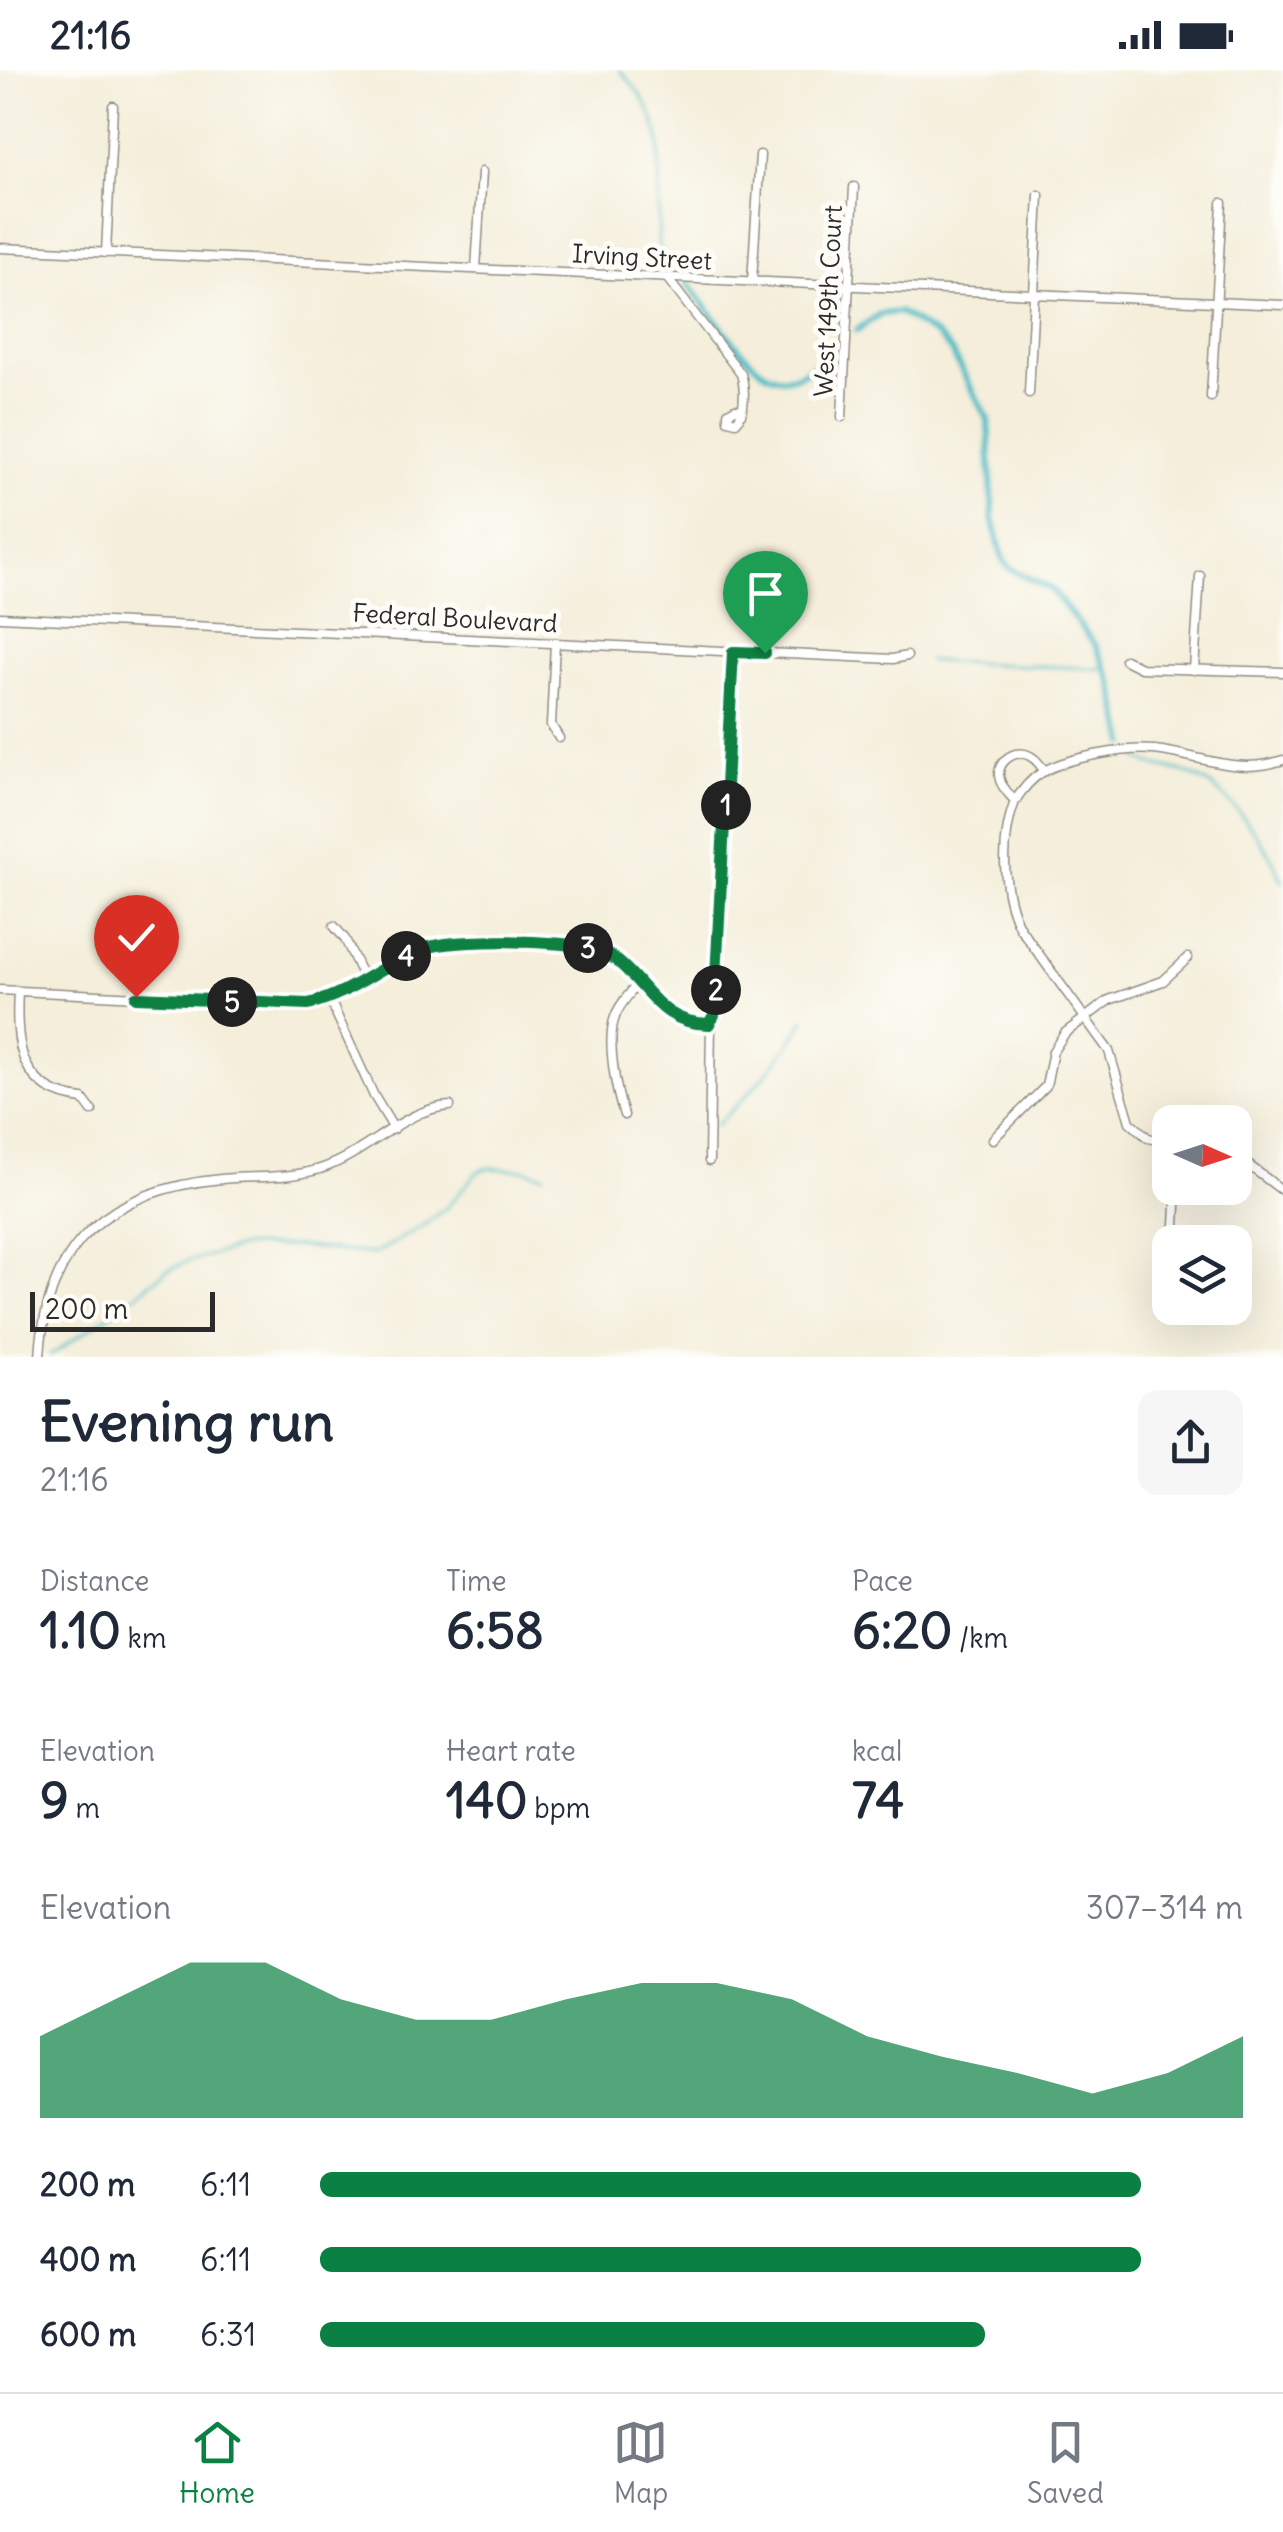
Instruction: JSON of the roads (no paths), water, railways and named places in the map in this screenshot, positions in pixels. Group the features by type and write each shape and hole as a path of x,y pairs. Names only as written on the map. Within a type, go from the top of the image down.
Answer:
{"street":[{"path":"106,253 112,106"},
{"path":"752,282 760,155"},
{"path":"476,269 482,172"},
{"name":"West 149th Court","path":"842,417 854,187"},
{"path":"1029,393 1039,195"},
{"path":"1212,397 1222,203"},
{"name":"Irving Street","path":"0,248 1283,305"},
{"path":"667,278 741,374 742,410"},
{"path":"1194,670 1200,576"},
{"name":"Federal Boulevard","path":"0,617 893,659 907,656"},
{"path":"555,643 552,725 559,738"},
{"path":"709,1161 711,1022 716,996 733,652"},
{"path":"1124,660 1140,668 1283,672"},
{"path":"1152,1139 1130,1122 1109,1050 1020,928 1006,886 1008,825 1026,785 1045,770 1064,763 1142,749 1238,768 1283,760"},
{"path":"1016,802 1000,781 1006,759 1027,754 1045,770"},
{"path":"334,926 364,979"},
{"path":"0,990 297,1005 330,998 429,946 462,941 593,948 613,958 676,1018 692,1023 711,1022"},
{"path":"993,1139 1041,1093 1049,1079 1056,1044 1118,996 1163,981 1188,958"},
{"path":"624,1115 618,1097 612,1031 618,1009 638,983"},
{"path":"18,991 16,1034 27,1066 44,1085 83,1100 92,1111"},
{"path":"330,998 374,1096 394,1130"},
{"path":"40,1357 44,1308 57,1273 73,1247 104,1219 188,1184 276,1177 323,1168 347,1158 425,1110 450,1106"},
{"path":"1252,1168 1283,1191"}],"waterway":[{"path":"619,70 645,103 657,131 658,246 674,268"},
{"path":"687,283 745,356 769,374 793,377 835,349"},
{"path":"857,330 880,314 899,312 937,336 951,351 988,419 993,519 1003,560 1010,568 1052,590 1095,645 1113,684 1126,743"},
{"path":"928,661 1107,669"},
{"path":"1138,758 1191,775 1219,793 1257,836 1283,882"},
{"path":"716,1125 776,1062 805,1018"},
{"path":"50,1356 166,1271 186,1262 244,1246 296,1246 374,1254 447,1207 477,1172 487,1168 544,1175"}]}
